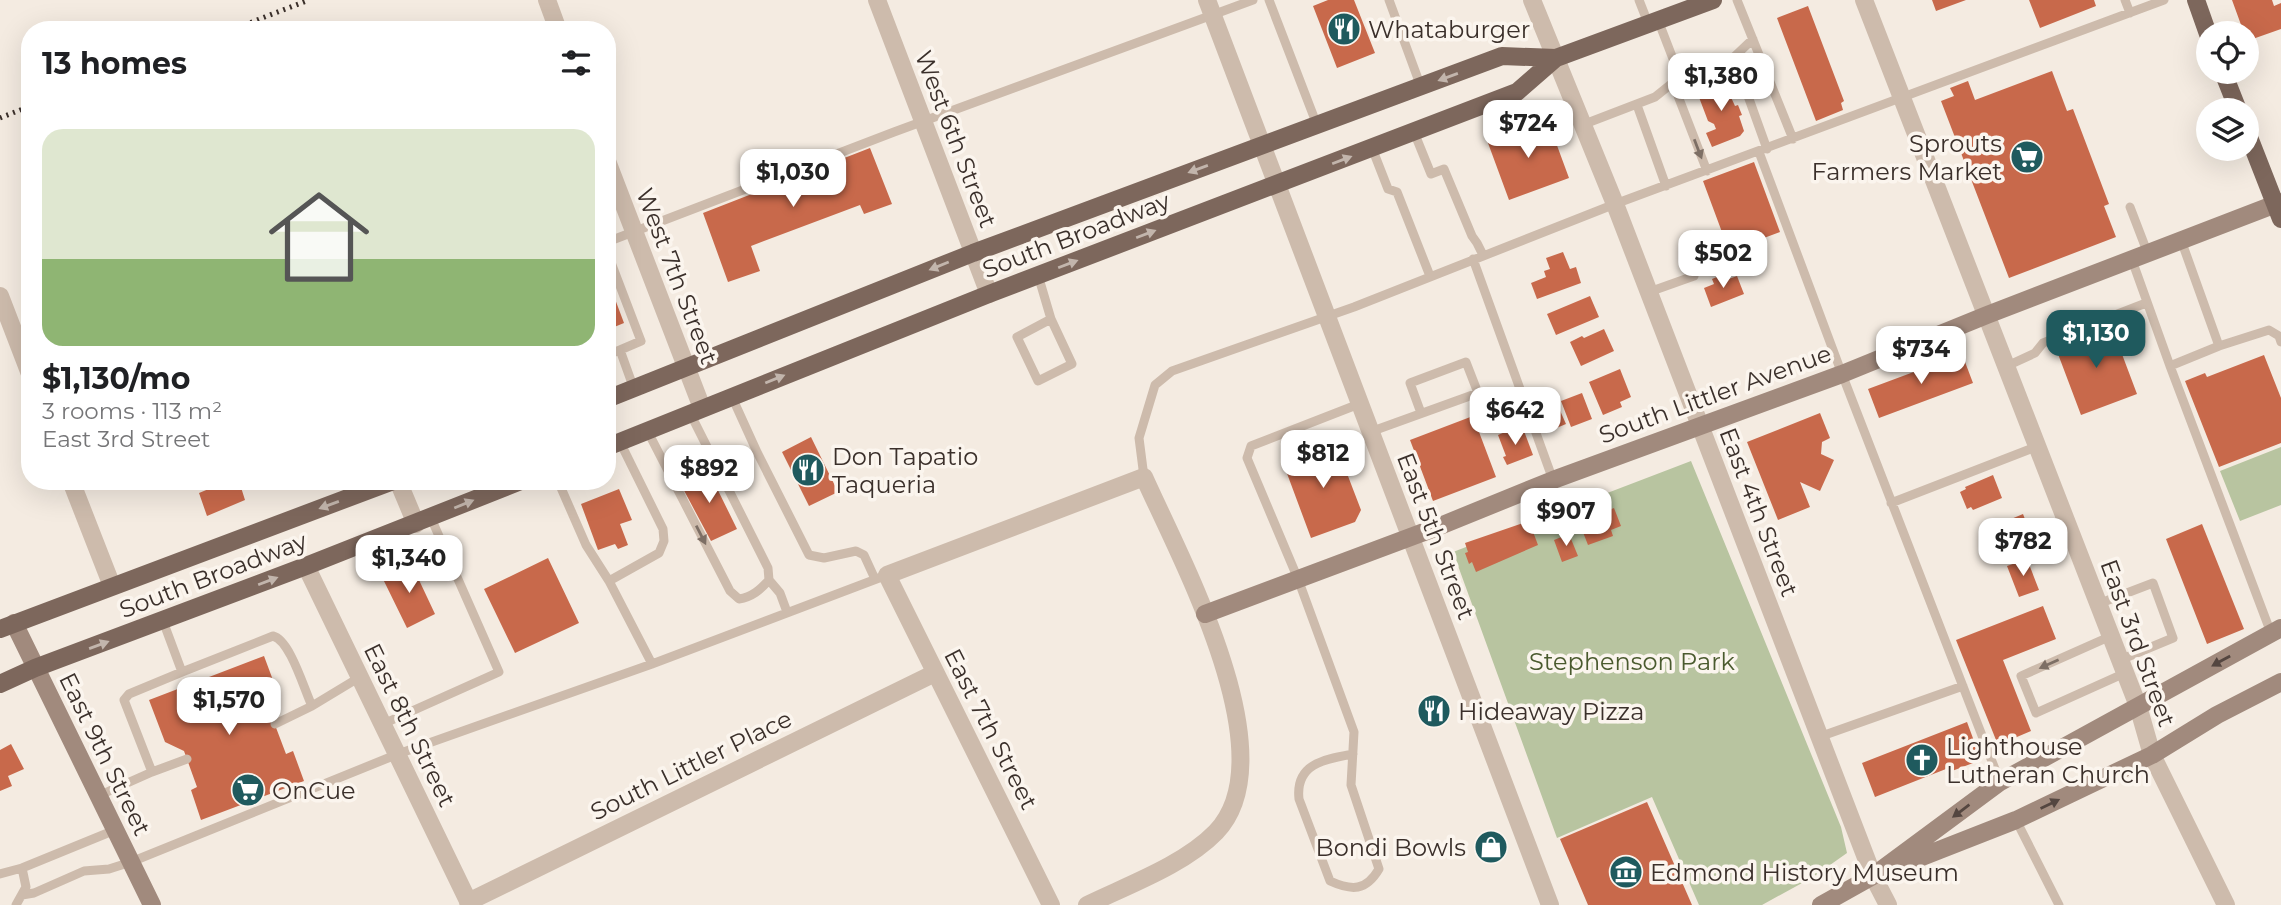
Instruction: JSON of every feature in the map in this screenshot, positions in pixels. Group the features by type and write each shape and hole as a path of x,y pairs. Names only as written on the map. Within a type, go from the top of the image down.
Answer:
{"main road":[{"name":"South Broadway","path":"616,443 1038,275 1517,92 1556,58 1712,0"},
{"path":"2196,0 2203,21"},
{"name":"South Broadway","path":"616,396 973,253 1502,56 1556,58"},
{"path":"2259,160 2279,208"},
{"name":"South Littler Avenue","path":"1205,614 1553,480 1842,374 2181,240 2279,208"},
{"name":"South Broadway","path":"7,626 372,490"},
{"name":"South Broadway","path":"0,684 35,668 499,490"},
{"name":"East 9th Street","path":"7,626 35,668 152,905"},
{"path":"1821,905 1873,876 2000,782 2276,631"},
{"path":"1873,876 2016,820 2151,755 2217,715 2280,685"}],"street":[{"path":"547,0 555,21"},
{"name":"West 6th Street","path":"877,0 989,295"},
{"name":"East 4th Street","path":"1532,0 1615,204 1873,876 1888,905"},
{"name":"East 3rd Street","path":"1864,0 2138,706 2151,755 2226,905"},
{"name":"East 5th Street","path":"1209,7 1550,905"},
{"name":"West 7th Street","path":"616,185 686,369 696,411"},
{"path":"0,296 3,315 21,354"},
{"path":"881,577 1144,477 1205,614 1234,699 1242,758 1237,799 1218,830 1195,849 1087,905"},
{"path":"75,490 112,586"},
{"path":"402,490 423,521"},
{"name":"East 8th Street","path":"306,566 469,903"},
{"name":"East 7th Street","path":"881,577 935,673 1051,905"},
{"name":"South Littler Place","path":"469,903 935,673"}],"lane":[{"path":"616,239 923,122 1209,7 1253,0"},
{"path":"1269,0 1317,125"},
{"path":"1389,0 1421,87"},
{"path":"1639,0 1653,22 1707,171"},
{"path":"1737,0 1793,139"},
{"path":"2125,0 2130,13"},
{"path":"1144,477 1139,438 1155,385 1172,371 1327,316 1615,204 2164,0"},
{"path":"1582,125 1655,97 1676,80 1734,57 1753,39"},
{"path":"1734,57 1763,150 1842,374 2000,782"},
{"path":"1637,105 1666,186"},
{"path":"1414,132 1431,174 1444,169 1472,236 1478,243 1478,257 1553,480"},
{"path":"1372,148 1388,189 1397,192 1430,276"},
{"path":"2130,207 2146,303 2276,631"},
{"path":"2181,240 2219,346"},
{"path":"1038,275 1072,365 1038,381 1017,337 1052,318"},
{"path":"1649,292 1694,276"},
{"path":"616,282 641,341 616,352"},
{"path":"2007,366 2035,354 2043,343 2146,303"},
{"path":"2169,366 2269,330 2280,338"},
{"path":"620,350 634,389"},
{"path":"1370,432 1478,393 1466,362 1410,383 1421,413"},
{"path":"22,895 34,893 84,871 109,869 131,862 398,754 652,664 881,577 864,555 856,551 824,558 809,555 732,397"},
{"path":"1353,754 1318,761 1304,774 1298,788 1299,799 1330,881 1345,888 1358,887 1372,881 1379,869 1351,785 1353,754 1354,732 1298,579 1247,458 1251,446 1359,404"},
{"path":"696,411 768,568 769,580 780,593 787,612"},
{"path":"648,430 730,591 738,599 748,597 769,580"},
{"path":"1891,503 2038,446"},
{"path":"609,581 659,553 664,541 663,529 616,449"},
{"path":"562,490 586,545 609,581 652,664"},
{"path":"383,724 499,672 423,521"},
{"path":"2098,604 2153,583 2174,638 2036,713 2021,676 2111,636"},
{"path":"163,621 182,672"},
{"path":"152,772 124,700 129,694 182,672 273,636 278,637 286,646 312,706"},
{"path":"275,724 312,706 360,677"},
{"path":"1819,737 1963,685"},
{"path":"98,796 187,759"},
{"path":"2016,820 2059,905"},
{"path":"0,874 22,868 115,830"},
{"path":"16,905 26,881 22,868"}],"green space":[{"path":"2281,447 2281,505 2240,521 2220,471"},
{"name":"Stephenson Park","path":"1691,461 1841,827 1847,853 1813,877 1762,905 1699,905 1652,797 1557,838 1453,552"}],"building":[{"name":"Whataburger","path":"1328,0 1354,0 1375,53 1337,68 1313,6"},
{"path":"1932,0 1966,0 1936,11"},
{"path":"2029,0 2094,0 2096,6 2040,28"},
{"path":"2232,0 2272,0 2274,6 2281,3 2281,29 2259,37 2259,21 2240,21"},
{"path":"1808,6 1844,101 1841,103 1843,110 1816,121 1777,18"},
{"name":"Sprouts Farmers Market","path":"2052,71 2067,111 2073,109 2109,204 2104,206 2116,237 2009,278 1941,101 1954,96 1950,88 1968,81 1975,100"},
{"path":"1719,79 1720,83 1724,82 1735,106 1738,105 1744,131 1740,136 1712,147 1706,133 1716,129 1714,124 1708,121 1697,92 1701,91 1699,86"},
{"path":"1548,121 1569,178 1509,200 1488,143"},
{"path":"870,148 892,204 864,214 860,205 751,246 760,271 728,282 703,213"},
{"path":"1754,162 1780,232 1729,251 1703,181"},
{"path":"1563,252 1570,269 1576,267 1581,283 1537,299 1531,283 1546,277 1544,271 1550,269 1546,258"},
{"path":"1724,274 1726,280 1737,276 1744,294 1711,307 1704,288 1714,284 1712,279"},
{"path":"1590,296 1599,317 1556,335 1547,314"},
{"path":"616,302 624,323 616,326"},
{"path":"2111,325 2137,394 2081,415 2055,346"},
{"path":"1604,329 1614,351 1581,366 1570,342"},
{"path":"1962,354 1973,383 1879,418 1868,389"},
{"path":"2264,355 2281,398 2281,443 2219,467 2185,381 2205,373 2207,377"},
{"path":"1620,369 1631,397 1620,402 1622,407 1603,415 1589,382"},
{"path":"1582,393 1592,419 1571,427 1561,401"},
{"path":"1558,406 1566,424 1547,432 1540,414"},
{"path":"1820,413 1830,438 1822,442 1821,454 1834,460 1820,491 1800,482 1810,507 1778,520 1747,442"},
{"path":"1473,416 1496,477 1433,501 1410,440"},
{"path":"1512,429 1514,435 1524,431 1533,455 1507,465 1498,435"},
{"path":"811,437 838,492 809,506 782,452"},
{"path":"1326,444 1338,450 1361,510 1355,522 1311,538 1282,460"},
{"path":"707,468 737,529 711,541 680,483"},
{"path":"1993,475 2002,498 1973,510 1971,507 1967,509 1960,492 1966,489 1965,487"},
{"path":"619,489 632,520 620,524 628,545 618,549 615,544 598,550 581,504"},
{"path":"206,490 242,490 245,500 207,516 199,493"},
{"path":"1599,501 1602,507 1609,510 1614,508 1621,526 1611,530 1613,536 1588,545 1579,522 1584,520 1580,509"},
{"path":"2023,514 2033,540 1996,555 1994,549 2000,546 1992,527"},
{"path":"1529,521 1538,545 1476,572 1472,562 1469,564 1465,543"},
{"path":"2202,524 2244,629 2207,644 2166,539"},
{"path":"1569,534 1578,556 1562,562 1554,540"},
{"path":"548,558 579,623 515,653 484,589"},
{"path":"2027,559 2039,590 2019,597 2007,566"},
{"path":"411,563 435,614 407,628 382,577"},
{"path":"2043,606 2056,639 2003,660 2031,731 1998,745 1956,640"},
{"path":"264,656 280,699 272,717 286,754 293,751 304,781 201,820 191,790 197,787 184,751 165,742 149,700"},
{"path":"1967,722 1981,760 1952,771 1951,767 1875,797 1862,763"},
{"path":"11,744 24,769 8,776 12,786 0,791 0,750"},
{"name":"Edmond History Museum","path":"1647,802 1692,905 1588,905 1560,839"}],"railway":[{"path":"254,21 309,0"},
{"path":"0,118 21,110"}],"place":[{"name":"Whataburger","path":"1344,29"},
{"name":"Sprouts Farmers Market","path":"2027,157"},
{"name":"Don Tapatio Taqueria","path":"808,470"},
{"name":"Hideaway Pizza","path":"1434,711"},
{"name":"Lighthouse Lutheran Church","path":"1922,760"},
{"name":"OnCue","path":"248,790"},
{"name":"Bondi Bowls","path":"1491,847"},
{"name":"Edmond History Museum","path":"1626,872"}]}
